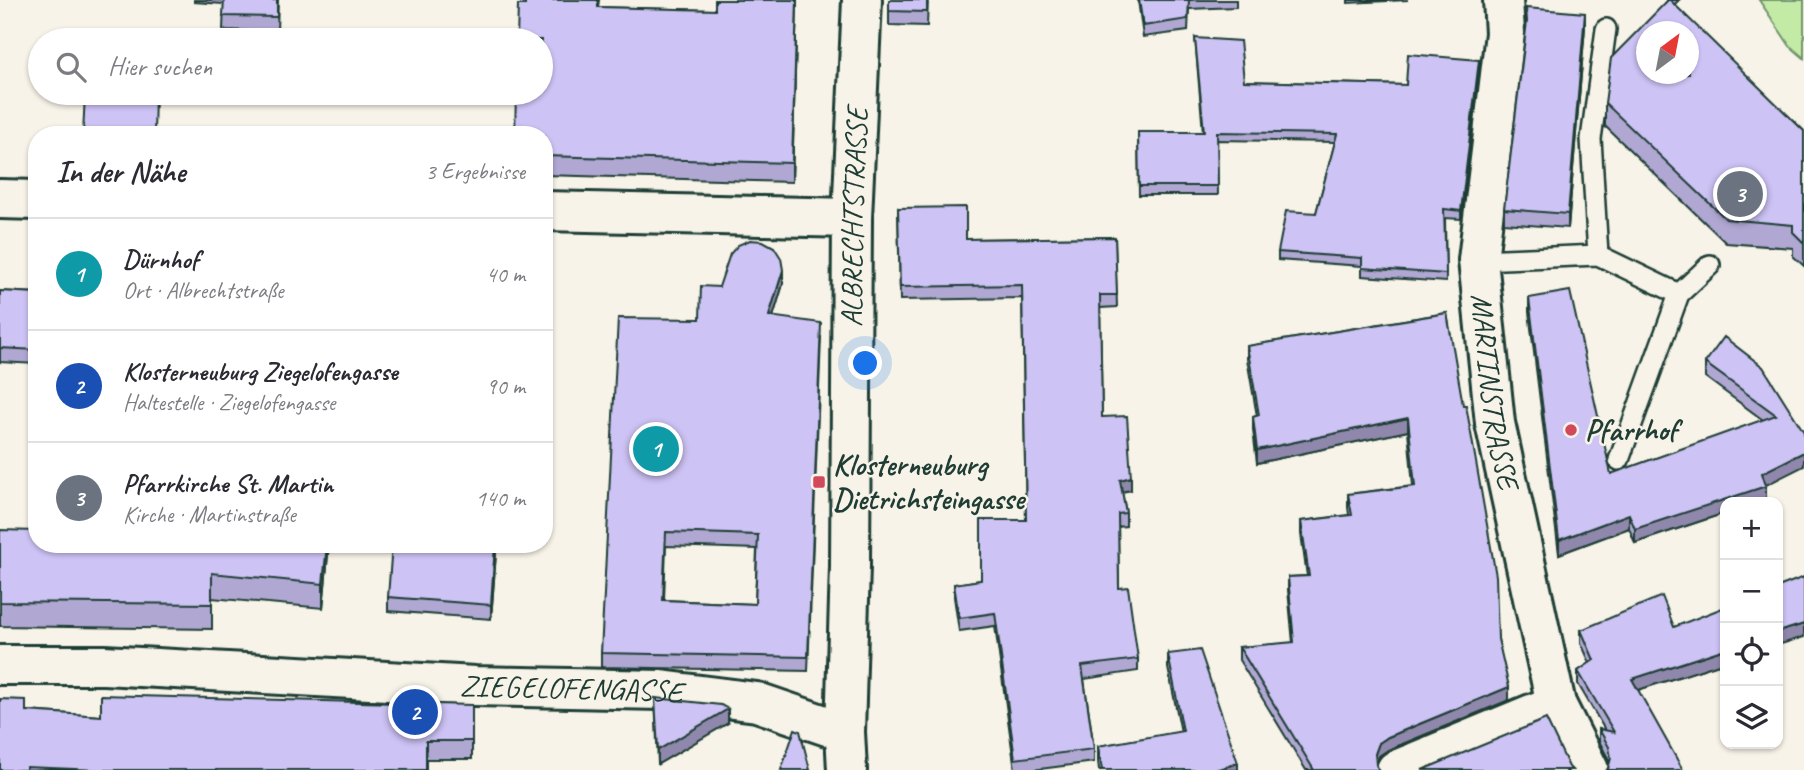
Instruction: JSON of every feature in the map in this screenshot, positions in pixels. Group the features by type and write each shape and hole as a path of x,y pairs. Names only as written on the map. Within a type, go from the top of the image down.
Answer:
{"street":[{"name":"ALBRECHTSTRASSE","path":"847,770 845,732 850,566 852,218 862,0"},
{"name":"MARTINSTRASSE","path":"1503,0 1506,33 1478,260 1495,423 1556,704 1589,770"},
{"path":"0,199 28,200"},
{"path":"553,211 852,218"},
{"name":"ZIEGELOFENGASSE","path":"0,665 104,665 463,685 661,691 757,702 845,732"},
{"path":"1396,770 1556,704"}],"lane":[{"path":"1598,255 1591,139 1606,29"},
{"path":"1478,260 1598,255 1679,294"},
{"path":"1619,460 1679,294 1710,265"}],"green space":[{"path":"1759,0 1804,0 1804,58 1790,46"}],"building":[{"path":"224,0 277,0 277,17 223,16"},
{"path":"525,0 598,0 598,7 715,10 715,0 797,0 792,163 553,156 553,126 515,126 516,105 553,105 553,28 517,28 518,5 525,5"},
{"path":"889,0 927,0 927,12 889,11"},
{"path":"1139,0 1189,0 1188,19 1143,26"},
{"path":"1668,0 1691,21 1647,21"},
{"path":"1526,8 1585,13 1568,214 1504,209 1527,21"},
{"path":"1699,28 1804,131 1804,243 1793,232 1793,225 1726,219 1605,103 1611,58 1636,33 1636,84 1699,84"},
{"path":"1195,38 1240,41 1244,81 1406,85 1408,54 1479,60 1461,211 1444,209 1446,274 1362,268 1362,258 1278,252 1286,211 1316,213 1337,134 1217,132 1218,186 1139,186 1138,132 1204,132"},
{"path":"84,105 155,105 154,126 83,126"},
{"path":"966,207 966,239 1115,237 1117,295 1100,295 1102,417 1127,416 1131,477 1120,480 1126,513 1118,514 1119,588 1128,587 1138,659 1082,666 1094,749 1015,759 995,613 959,618 954,584 981,580 981,520 1026,520 1022,285 900,287 898,208"},
{"path":"750,240 763,241 774,247 781,258 783,270 769,316 821,323 808,657 601,653 618,318 700,319 701,286 719,287 730,254 738,245","holes":["666,532 758,535 755,604 663,600"]},
{"path":"0,291 28,293 28,350 0,348"},
{"name":"Pfarrhof","path":"1570,291 1611,474 1776,415 1705,363 1724,337 1763,367 1804,432 1804,452 1762,473 1766,486 1732,497 1720,497 1720,501 1635,529 1629,514 1559,540 1529,298"},
{"path":"1447,313 1496,576 1498,639 1509,687 1388,737 1379,743 1375,754 1379,770 1314,770 1239,647 1294,642 1288,577 1309,576 1301,521 1352,515 1348,494 1415,486 1408,418 1257,450 1253,417 1259,415 1247,346"},
{"path":"0,530 28,531 28,553 326,553 323,584 212,573 212,604 0,602"},
{"path":"391,553 494,553 491,605 388,597"},
{"path":"1804,577 1804,624 1783,630 1783,623 1783,585"},
{"path":"1662,596 1674,627 1720,609 1720,651 1632,679 1683,770 1606,770 1611,758 1609,747 1599,729 1614,732 1578,671 1594,660 1581,630"},
{"path":"1200,650 1238,763 1215,770 1102,770 1098,746 1183,731 1168,654"},
{"path":"101,695 472,705 472,741 426,741 426,770 99,770 26,767 26,770 0,770 0,699 26,700 26,711 101,716"},
{"path":"655,698 721,705 728,709 658,750"},
{"path":"1546,719 1572,770 1422,770"},
{"path":"795,729 800,731 810,770 781,770"}],"place":[{"name":"Pfarrkirche St. Martin","path":"1740,194"},
{"name":"Pfarrhof","path":"1571,430"},
{"name":"Dürnhof","path":"656,449"},
{"name":"Klosterneuburg Dietrichsteingasse","path":"819,482"},
{"name":"Klosterneuburg Ziegelofengasse","path":"415,712"}]}
